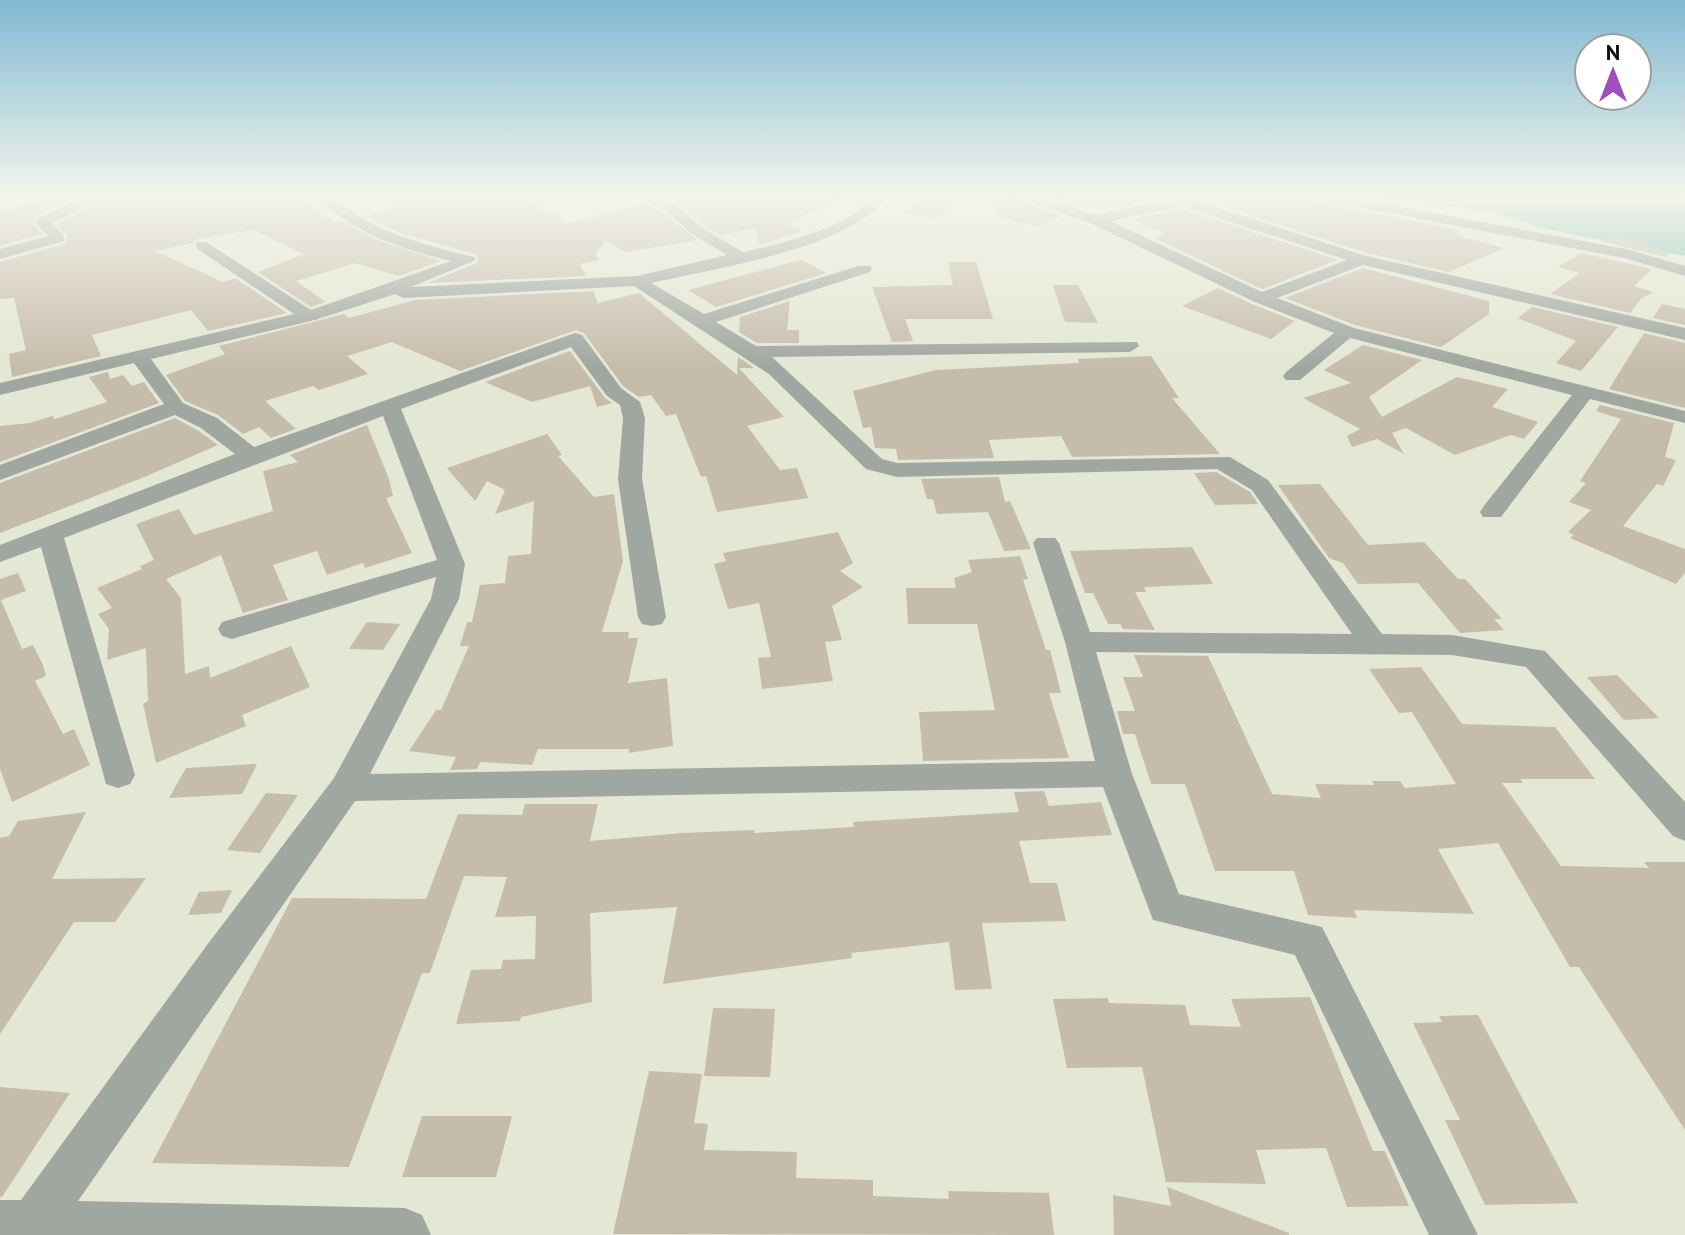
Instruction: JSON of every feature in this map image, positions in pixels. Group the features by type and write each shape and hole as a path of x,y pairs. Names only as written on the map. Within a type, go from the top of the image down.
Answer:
{"street":[{"path":"211,252 309,316"},
{"path":"0,389 309,316 376,295 468,260 433,252"},
{"path":"732,252 741,257"},
{"path":"376,295 637,281 764,252"},
{"path":"1162,252 1261,298 1347,332 1685,417"},
{"path":"1336,252 1685,334"},
{"path":"1614,252 1685,271"},
{"path":"1261,298 1362,260"},
{"path":"701,321 864,269"},
{"path":"637,281 776,370 874,464 897,470 1222,462 1260,485 1373,643"},
{"path":"1293,376 1347,332"},
{"path":"0,554 251,456 575,339 614,392 630,402 634,418 630,479 652,617"},
{"path":"752,352 1130,346"},
{"path":"139,357 176,407 209,423 251,456"},
{"path":"1492,512 1586,390"},
{"path":"18,1223 221,958 346,788 445,599 452,564 389,405"},
{"path":"0,473 176,407"},
{"path":"51,536 118,775"},
{"path":"1046,543 1079,642 1115,774 1166,908 1308,940 1454,1235"},
{"path":"232,629 452,564"},
{"path":"1079,642 1452,645 1535,658 1685,826"},
{"path":"346,788 1115,774"},
{"path":"18,1223 405,1232 407,1235"}],"water":[{"path":"1663,252 1685,252 1685,256"}],"building":[{"path":"37,252 156,252 223,282 235,278 287,313 208,331 191,310 92,335 101,356 12,377 9,354 26,350 14,298 0,299 0,262"},
{"path":"299,252 412,252 441,261 399,276 355,263 296,281 326,302 311,307 258,272 304,254"},
{"path":"467,252 597,252 595,255 600,260 580,264 586,276 428,283 477,263 475,254"},
{"path":"1183,252 1312,252 1338,260 1262,289"},
{"path":"1363,252 1496,252 1449,272"},
{"path":"1644,252 1670,253 1666,257"},
{"path":"1581,253 1652,269 1634,286 1653,292 1641,299 1630,313 1550,294 1580,273 1558,267"},
{"path":"801,260 826,273 716,307 688,290"},
{"path":"948,262 976,262 993,319 905,319 913,341 892,342 872,287 953,285"},
{"path":"1363,268 1489,301 1489,314 1441,347 1355,325 1285,298"},
{"path":"1053,285 1078,285 1098,323 1065,322"},
{"path":"1218,288 1295,321 1271,339 1182,306"},
{"path":"593,291 598,303 639,293 737,375 738,357 754,368 739,368 784,417 747,426 780,470 797,468 808,498 717,512 706,476 701,477 676,414 666,416 651,395 639,397 623,386 584,333 576,330 460,371 392,342 347,356 368,374 319,390 313,386 265,401 296,429 271,438 259,427 243,434 218,415 185,401 166,375 225,354 219,346 344,314 349,318 415,300"},
{"path":"790,301 787,330 799,330 799,343 757,343 739,332 740,317"},
{"path":"1662,304 1685,309 1685,325 1653,318"},
{"path":"1532,307 1618,327 1581,371 1556,363 1576,341 1518,318"},
{"path":"1644,333 1685,343 1685,408 1609,389"},
{"path":"1363,345 1422,360 1369,397 1382,417 1457,377 1508,389 1492,407 1538,422 1524,439 1511,435 1455,455 1406,428 1392,433 1404,454 1377,439 1352,447 1347,436 1360,429 1303,398 1351,383 1324,370"},
{"path":"570,351 612,403 597,407 590,386 532,402 485,382"},
{"path":"1151,356 1179,398 1172,398 1220,454 1072,457 1061,436 989,440 994,458 898,460 896,449 875,448 871,427 863,428 853,391 936,370"},
{"path":"108,372 110,379 123,375 132,386 144,382 159,403 0,462 0,426 30,423 52,416 55,419 107,402 89,377"},
{"path":"1600,405 1674,423 1665,457 1676,460 1663,486 1657,484 1623,526 1685,549 1685,573 1676,584 1570,538 1574,535 1568,532 1591,510 1569,502 1586,483 1580,481 1621,419 1596,411"},
{"path":"175,418 218,445 0,533 0,483"},
{"path":"367,425 389,479 393,496 386,498 412,553 365,568 363,563 327,575 317,551 273,565 288,600 243,613 221,555 166,579 181,598 185,674 209,666 210,678 291,646 310,687 242,715 246,726 156,763 143,704 148,701 146,648 107,660 109,629 98,614 112,608 97,588 142,569 140,566 154,560 136,524 179,509 194,535 273,511 263,471 298,462 290,455"},
{"path":"547,434 562,455 558,456 594,497 614,494 623,561 602,632 629,632 628,638 638,638 628,683 667,678 673,746 629,753 629,749 538,749 532,765 480,762 477,769 450,770 456,757 409,751 436,710 441,710 469,646 460,646 467,622 472,622 480,585 505,583 508,556 531,554 534,501 495,514 505,490 487,481 475,501 447,468"},
{"path":"1216,472 1250,492 1258,504 1215,505 1194,473"},
{"path":"999,477 1005,502 1010,501 1031,549 1004,551 988,512 937,514 933,499 927,499 921,479"},
{"path":"1320,484 1368,545 1424,542 1458,579 1465,579 1502,619 1494,619 1504,630 1460,633 1418,583 1358,584 1343,563 1329,558 1278,485"},
{"path":"838,532 853,563 840,571 863,587 832,606 842,640 825,642 833,681 762,689 758,658 771,657 759,603 728,609 714,564 726,561 723,553"},
{"path":"1192,547 1213,584 1144,587 1146,592 1135,592 1155,630 1123,629 1120,624 1108,624 1093,593 1085,593 1070,551"},
{"path":"1020,556 1028,579 1023,580 1046,650 1050,650 1061,693 1049,693 1069,758 923,761 919,712 995,710 977,624 908,624 906,588 956,588 954,578 972,572 968,560"},
{"path":"18,573 26,591 1,600 22,649 33,645 43,665 46,676 35,681 63,734 74,729 90,765 12,802 0,769 0,579"},
{"path":"367,622 400,624 383,650 349,649"},
{"path":"1134,655 1208,656 1272,794 1321,798 1315,784 1374,785 1372,781 1400,781 1405,788 1456,784 1412,712 1399,713 1369,669 1421,667 1462,724 1555,727 1595,779 1520,779 1523,783 1502,783 1561,866 1649,868 1644,862 1685,862 1685,1130 1579,967 1570,967 1498,843 1438,849 1474,914 1354,910 1357,918 1308,915 1294,871 1215,871 1185,784 1151,784 1135,734 1123,734 1117,711 1135,711 1123,677 1143,677"},
{"path":"1617,675 1659,718 1624,720 1587,677"},
{"path":"257,764 242,794 169,798 186,768"},
{"path":"1044,791 1049,806 1101,802 1112,835 1019,841 1030,883 1057,883 1066,921 982,923 992,989 955,990 949,942 851,953 852,958 663,984 677,907 590,913 592,1002 521,1017 520,1021 456,1024 471,970 501,969 503,960 535,959 536,916 495,917 507,877 464,876 430,973 422,973 349,1167 152,1163 292,898 426,899 458,814 522,815 525,804 598,804 590,841 683,833 754,830 754,833 854,827 853,822 1019,812 1014,792"},
{"path":"266,793 298,795 260,853 227,850"},
{"path":"86,812 52,879 146,878 115,922 74,922 0,1034 0,838 9,836 18,821"},
{"path":"232,890 221,913 188,915 199,892"},
{"path":"1310,997 1373,1151 1385,1151 1409,1206 1347,1207 1326,1148 1256,1150 1266,1184 1166,1182 1142,1067 1067,1068 1053,999 1108,998 1109,1003 1185,1005 1190,1025 1241,1027 1231,999"},
{"path":"713,1008 775,1009 770,1077 704,1076"},
{"path":"1478,1015 1578,1203 1485,1205 1445,1120 1460,1120 1413,1023 1442,1022 1439,1016"},
{"path":"649,1071 702,1074 694,1123 708,1124 704,1150 797,1152 796,1178 873,1180 873,1196 949,1199 948,1191 1049,1193 1054,1235 613,1234"},
{"path":"0,1087 70,1093 2,1197 0,1197"},
{"path":"422,1116 512,1116 496,1177 402,1177"},
{"path":"1167,1187 1289,1235 1114,1235 1113,1195 1171,1206"}]}
